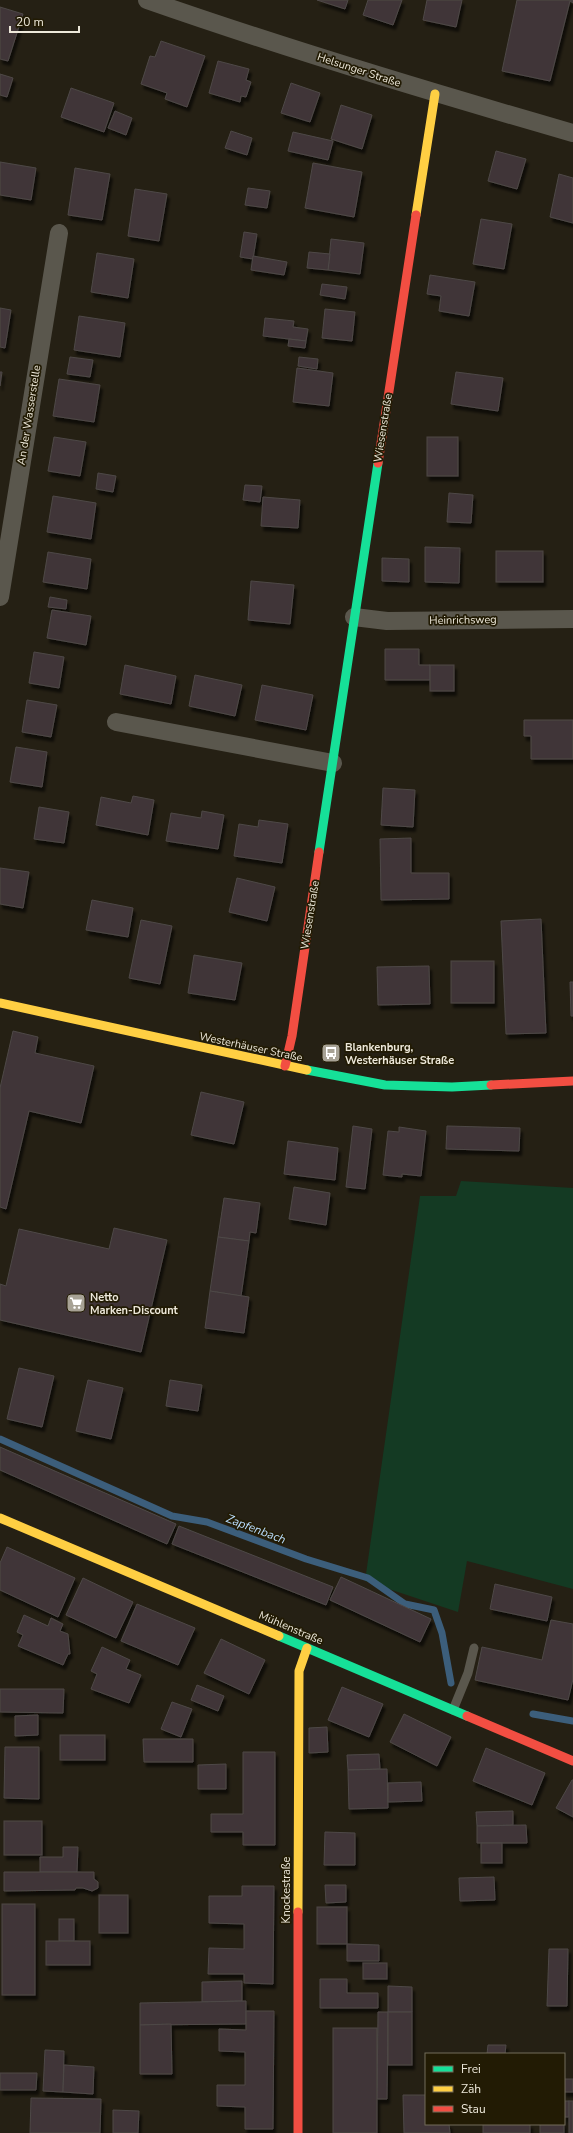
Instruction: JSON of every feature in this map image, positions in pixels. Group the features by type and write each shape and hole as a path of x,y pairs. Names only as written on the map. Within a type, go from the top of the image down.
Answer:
{"street":[{"name":"Helsunger Straße","path":"147,0 208,22 435,94 573,133"},
{"name":"Wiesenstraße","path":"285,1066 292,1036 334,763 354,617 435,94"},
{"name":"An der Wasserstelle","path":"0,597 59,233"},
{"name":"Heinrichsweg","path":"354,617 387,621 573,619"},
{"path":"116,722 334,763"},
{"name":"Westerhäuser Straße","path":"0,1003 123,1032 360,1081 419,1087 476,1087 573,1082"},
{"name":"Mühlenstraße","path":"0,1518 573,1761"},
{"name":"Knockestraße","path":"298,2133 299,1671 307,1648"}],"lane":[{"path":"453,1710 468,1673 474,1648"}],"green space":[{"path":"461,1181 573,1188 573,1589 467,1561 458,1612 365,1581 420,1196 456,1196"}],"building":[{"path":"317,0 348,0 345,9"},
{"path":"368,0 402,0 393,25 363,15"},
{"path":"427,0 462,0 456,27 423,20"},
{"path":"517,0 573,0 573,3 570,1 550,81 502,71"},
{"path":"0,7 23,14 8,61 0,59"},
{"path":"161,41 205,56 187,107 165,99 167,93 141,84 150,56 155,57"},
{"path":"218,61 249,69 246,80 251,82 246,97 241,96 240,102 209,93"},
{"path":"0,74 13,78 7,97 0,95"},
{"path":"291,83 320,93 310,122 281,113"},
{"path":"71,88 114,103 104,132 61,117"},
{"path":"341,105 372,115 362,149 331,139"},
{"path":"115,111 132,118 126,135 108,128"},
{"path":"231,131 252,138 247,155 225,148"},
{"path":"293,132 333,141 328,160 288,151"},
{"path":"496,151 526,159 517,189 488,181"},
{"path":"0,162 36,168 31,200 0,195"},
{"path":"313,163 362,172 354,217 305,208"},
{"path":"75,168 110,174 102,220 68,215"},
{"path":"559,174 573,178 573,223 550,217"},
{"path":"248,188 270,191 267,208 245,205"},
{"path":"135,189 167,194 159,241 128,236"},
{"path":"481,219 512,224 504,269 473,264"},
{"path":"244,232 257,234 253,259 240,257"},
{"path":"331,239 364,243 360,274 328,270"},
{"path":"309,252 330,254 328,270 307,268"},
{"path":"97,253 134,259 128,298 91,292"},
{"path":"253,256 287,262 284,275 251,270"},
{"path":"430,275 475,282 469,316 439,311 441,296 427,294"},
{"path":"322,284 347,287 345,299 320,295"},
{"path":"0,308 11,310 5,348 0,347"},
{"path":"325,309 355,312 352,341 322,338"},
{"path":"79,316 125,323 120,357 74,350"},
{"path":"265,318 294,321 293,327 308,329 306,341 263,336"},
{"path":"289,339 306,341 305,348 288,346"},
{"path":"70,357 93,360 90,377 67,374"},
{"path":"299,357 318,359 317,369 298,366"},
{"path":"297,368 333,373 329,406 293,402"},
{"path":"0,372 2,372 0,386"},
{"path":"456,372 503,378 498,411 451,404"},
{"path":"59,379 100,385 94,422 53,416"},
{"path":"54,437 86,442 80,476 48,471"},
{"path":"427,437 458,437 458,476 427,476"},
{"path":"98,473 116,476 113,492 96,489"},
{"path":"245,485 262,486 260,502 243,500"},
{"path":"449,493 473,495 471,523 447,522"},
{"path":"53,496 96,503 91,539 47,532"},
{"path":"263,497 300,500 298,528 261,526"},
{"path":"425,547 460,548 459,583 425,582"},
{"path":"496,551 543,551 543,582 496,582"},
{"path":"48,552 91,559 87,589 43,582"},
{"path":"382,558 409,559 409,582 382,581"},
{"path":"251,581 294,585 290,624 248,620"},
{"path":"50,597 67,600 66,609 48,607"},
{"path":"52,610 91,616 86,645 47,638"},
{"path":"385,649 419,649 419,665 430,665 430,680 385,680"},
{"path":"34,652 64,657 59,688 29,683"},
{"path":"125,665 176,676 171,704 120,694"},
{"path":"430,665 454,665 454,691 430,691"},
{"path":"195,675 242,685 235,716 189,706"},
{"path":"262,685 313,695 306,730 255,720"},
{"path":"27,700 57,705 51,737 22,732"},
{"path":"524,720 573,720 573,759 531,759 531,736 524,736"},
{"path":"16,747 47,752 42,787 10,782"},
{"path":"383,788 415,790 413,827 381,825"},
{"path":"133,796 154,800 148,835 96,825 101,797 131,803"},
{"path":"39,807 69,812 64,843 34,839"},
{"path":"202,811 224,815 218,849 166,841 171,813 201,818"},
{"path":"259,820 288,824 282,863 234,856 239,824 258,827"},
{"path":"411,838 411,873 449,873 449,899 381,900 380,839"},
{"path":"0,868 29,872 23,908 0,904"},
{"path":"237,878 275,887 267,921 229,912"},
{"path":"92,900 133,908 128,937 86,930"},
{"path":"541,919 546,1033 506,1034 501,921"},
{"path":"141,920 172,926 160,984 129,978"},
{"path":"194,955 242,963 235,1000 188,993"},
{"path":"451,961 494,961 494,1003 451,1003"},
{"path":"429,966 430,1004 378,1005 377,967"},
{"path":"570,982 573,982 573,1016 571,1016"},
{"path":"13,1031 38,1037 35,1053 94,1066 81,1123 29,1111 6,1209 0,1207 0,1088"},
{"path":"201,1092 244,1102 234,1144 191,1135"},
{"path":"353,1126 372,1129 365,1189 346,1187"},
{"path":"447,1126 520,1128 519,1151 446,1149"},
{"path":"399,1127 426,1131 421,1176 402,1174 402,1177 383,1175 388,1131 399,1132"},
{"path":"288,1141 338,1148 335,1180 284,1174"},
{"path":"294,1187 330,1193 326,1225 289,1219"},
{"path":"224,1198 260,1203 256,1233 250,1232 249,1241 218,1237"},
{"name":"Netto Marken-Discount","path":"114,1228 167,1240 141,1352 0,1320 0,1284 6,1286 19,1229 109,1249"},
{"path":"218,1237 249,1241 241,1296 210,1291"},
{"path":"210,1291 249,1297 244,1333 205,1328"},
{"path":"19,1368 54,1376 42,1427 7,1419"},
{"path":"88,1380 123,1388 111,1439 76,1431"},
{"path":"170,1380 202,1385 198,1411 166,1406"},
{"path":"0,1447 176,1524 167,1544 0,1470"},
{"path":"179,1526 333,1587 326,1605 172,1544"},
{"path":"7,1547 75,1578 58,1617 0,1590 0,1563"},
{"path":"341,1577 431,1619 420,1642 330,1600"},
{"path":"83,1578 133,1602 116,1638 66,1615"},
{"path":"495,1584 552,1597 547,1621 490,1609"},
{"path":"137,1604 195,1628 178,1665 121,1641"},
{"path":"24,1615 48,1626 51,1618 63,1624 60,1631 68,1634 70,1654 68,1654 63,1665 18,1646 23,1635 17,1632"},
{"path":"551,1620 573,1624 573,1679 568,1700 475,1680 482,1647 542,1660"},
{"path":"221,1639 265,1660 249,1694 204,1673"},
{"path":"102,1647 130,1660 126,1669 141,1675 129,1703 91,1689 97,1674 91,1671"},
{"path":"197,1685 224,1696 218,1711 191,1700"},
{"path":"342,1687 383,1704 369,1737 328,1720"},
{"path":"0,1689 64,1689 63,1713 0,1712"},
{"path":"172,1702 192,1709 181,1737 161,1729"},
{"path":"404,1714 451,1737 437,1766 390,1742"},
{"path":"38,1715 38,1735 15,1736 15,1716"},
{"path":"327,1727 328,1752 309,1753 309,1728"},
{"path":"60,1735 105,1735 105,1760 60,1760"},
{"path":"143,1739 193,1739 193,1762 144,1762"},
{"path":"5,1747 39,1747 39,1799 4,1798"},
{"path":"486,1748 545,1773 532,1805 473,1781"},
{"path":"243,1752 275,1752 275,1845 243,1845 243,1832 211,1832 211,1814 243,1814"},
{"path":"379,1754 380,1769 348,1770 347,1755"},
{"path":"226,1764 226,1789 198,1789 198,1765"},
{"path":"387,1769 388,1808 349,1809 348,1770"},
{"path":"573,1780 573,1817 556,1808"},
{"path":"421,1782 422,1801 388,1802 388,1783"},
{"path":"513,1811 513,1825 477,1826 476,1812"},
{"path":"4,1821 42,1821 42,1855 4,1855"},
{"path":"526,1825 527,1843 477,1843 477,1826"},
{"path":"325,1832 355,1833 355,1865 324,1865"},
{"path":"481,1843 502,1843 502,1863 481,1863"},
{"path":"63,1847 78,1847 77,1872 40,1872 40,1857 63,1857"},
{"path":"4,1872 94,1872 94,1879 98,1882 98,1888 92,1891 83,1888 76,1888 75,1890 4,1891"},
{"path":"494,1877 495,1900 460,1901 459,1878"},
{"path":"325,1885 346,1885 346,1902 326,1903"},
{"path":"242,1886 274,1886 273,1984 244,1983 244,1974 208,1974 209,1948 244,1949 244,1924 209,1923 209,1896 242,1896"},
{"path":"99,1895 128,1895 128,1933 99,1933"},
{"path":"2,1904 35,1904 35,1995 2,1995"},
{"path":"317,1907 347,1907 347,1944 317,1944"},
{"path":"59,1919 74,1919 74,1941 59,1941"},
{"path":"46,1941 90,1941 90,1965 46,1965"},
{"path":"347,1944 379,1945 379,1961 347,1961"},
{"path":"549,1949 568,1949 567,2006 547,2006"},
{"path":"363,1963 387,1963 387,1979 363,1979"},
{"path":"320,1979 347,1979 347,1993 378,1993 378,2008 320,2008"},
{"path":"242,1981 242,2001 202,2002 202,1982"},
{"path":"388,1986 412,1987 412,2012 388,2012"},
{"path":"246,2001 246,2024 140,2025 140,2003"},
{"path":"246,2011 274,2011 273,2129 245,2129 245,2107 217,2106 217,2085 245,2085 245,2052 219,2051 219,2029 246,2030"},
{"path":"378,2012 388,2012 387,2099 377,2099"},
{"path":"388,2012 412,2012 412,2065 388,2065"},
{"path":"171,2024 172,2074 140,2074 140,2025"},
{"path":"333,2028 377,2028 377,2133 333,2133"},
{"path":"488,2045 506,2045 505,2053 487,2053"},
{"path":"45,2050 64,2051 63,2092 43,2091"},
{"path":"64,2065 94,2067 93,2094 63,2092"},
{"path":"0,2073 37,2073 36,2090 0,2090"},
{"path":"565,2079 573,2079 573,2092 565,2092"},
{"path":"403,2095 425,2095 425,2125 449,2125 450,2133 404,2133"},
{"path":"31,2098 101,2099 100,2133 30,2133"},
{"path":"565,2101 569,2101 569,2117 565,2117"},
{"path":"569,2101 573,2101 573,2133 569,2133"},
{"path":"113,2110 139,2111 138,2133 113,2133"},
{"path":"483,2125 530,2125 530,2133 483,2133"},
{"path":"540,2125 564,2125 564,2133 540,2133"}],"waterway":[{"name":"Zapfenbach","path":"0,1439 172,1516 207,1522 306,1559 368,1578 405,1604 434,1610 442,1633 451,1683"},
{"name":"Zapfenbach","path":"533,1714 573,1721"}],"traffic: fast":[{"path":"319,852 378,463"},
{"path":"307,1070 385,1085 452,1087 491,1085"},
{"path":"279,1636 467,1716"}],"traffic: slow":[{"path":"416,215 435,94"},
{"path":"0,1003 307,1070"},
{"path":"0,1518 279,1636"},
{"path":"298,1912 299,1671 307,1648"}],"traffic: jam":[{"path":"378,463 416,215"},
{"path":"285,1066 292,1036 319,852"},
{"path":"491,1085 573,1081"},
{"path":"467,1716 573,1761"},
{"path":"298,1912 298,2133"}],"place":[{"name":"Blankenburg, Westerhäuser Straße","path":"331,1053"},
{"name":"Netto Marken-Discount","path":"76,1303"}]}
